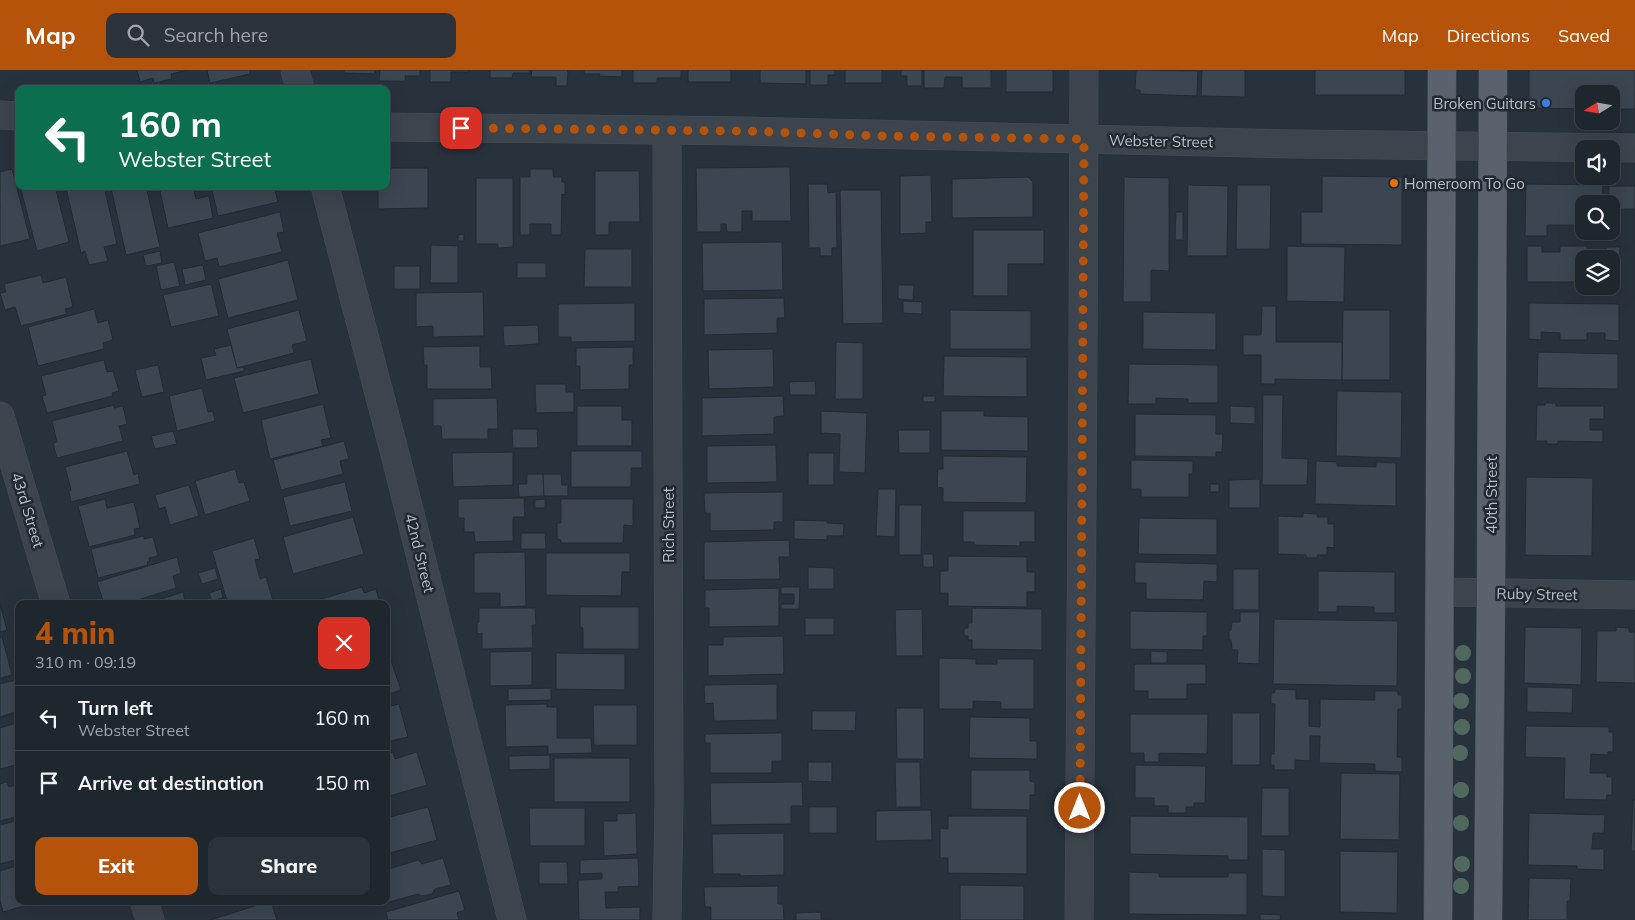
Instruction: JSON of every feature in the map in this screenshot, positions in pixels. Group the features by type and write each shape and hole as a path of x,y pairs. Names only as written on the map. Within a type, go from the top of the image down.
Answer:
{"main road":[{"path":"1438,920 1442,70"},
{"name":"40th Street","path":"1488,920 1493,70"}],"street":[{"path":"295,70 299,85"},
{"path":"1079,920 1084,70"},
{"path":"0,115 15,116"},
{"name":"Webster Street","path":"390,127 667,130 1493,147 1635,148"},
{"name":"Rich Street","path":"667,130 669,801 667,920"},
{"name":"42nd Street","path":"326,190 397,462 512,920"},
{"name":"43rd Street","path":"0,416 55,600"},
{"name":"Ruby Street","path":"1440,592 1635,595"},
{"path":"145,905 150,920"}],"building":[{"path":"137,70 188,70 171,74 172,79 154,83 153,78 140,82"},
{"path":"207,70 249,70 250,74 210,83"},
{"path":"344,70 375,70 375,74 344,73"},
{"path":"380,70 420,70 420,76 405,76 406,81 379,81"},
{"path":"430,70 469,70 468,72 451,72 451,82 430,82"},
{"path":"490,70 530,70 530,73 513,73 512,78 490,78"},
{"path":"532,70 568,70 567,86 556,86 556,77 531,77"},
{"path":"584,70 622,70 622,77 584,74"},
{"path":"633,70 681,70 681,78 657,78 657,83 633,83"},
{"path":"688,70 731,70 731,82 688,82"},
{"path":"760,70 806,70 806,84 760,83"},
{"path":"810,70 835,70 835,75 828,75 828,85 810,85"},
{"path":"845,70 882,70 882,83 845,83"},
{"path":"901,70 922,70 922,86 907,86 907,76 901,76"},
{"path":"924,70 991,70 991,88 962,88 962,77 945,77 944,88 924,88"},
{"path":"1006,70 1053,70 1053,92 1006,92"},
{"path":"1136,70 1198,71 1197,96 1140,94 1140,90 1135,90"},
{"path":"1202,70 1245,70 1245,97 1201,96"},
{"path":"1315,70 1405,70 1405,95 1315,95"},
{"path":"1529,70 1635,70 1635,109 1620,109 1620,85 1575,85 1575,109 1529,108"},
{"path":"790,167 791,221 752,221 752,211 742,211 742,232 727,232 726,224 721,224 721,232 697,232 696,168"},
{"path":"390,168 428,168 428,208 378,209 378,190 390,190"},
{"path":"12,169 15,190 17,190 30,239 0,246 0,172"},
{"path":"530,169 553,169 553,177 562,177 562,182 565,182 565,195 562,194 561,235 551,235 551,224 530,224 530,235 520,235 520,177 530,177"},
{"path":"595,171 639,171 640,222 609,222 609,235 595,235"},
{"path":"931,175 932,222 926,222 926,233 900,234 900,176"},
{"path":"1322,176 1402,177 1402,245 1301,244 1301,212 1322,212"},
{"path":"1028,177 1033,182 1033,217 952,218 952,179"},
{"path":"1124,177 1169,178 1169,271 1151,270 1151,302 1123,302"},
{"path":"476,178 513,178 513,247 498,248 498,244 476,244"},
{"path":"808,184 827,184 828,193 836,192 837,248 832,248 832,256 820,256 820,248 809,248"},
{"path":"1526,184 1603,185 1602,195 1575,195 1575,225 1547,225 1547,236 1525,236"},
{"path":"1188,185 1228,186 1227,256 1187,256"},
{"path":"1237,185 1271,185 1270,249 1236,249"},
{"path":"1609,186 1635,186 1635,209 1620,209 1620,195 1609,195"},
{"path":"21,190 56,190 69,242 37,251"},
{"path":"66,190 105,190 117,244 104,247 108,261 89,265 85,251 81,253"},
{"path":"111,190 147,190 160,247 126,255"},
{"path":"160,190 194,190 196,199 209,196 213,218 168,228"},
{"path":"212,190 275,190 278,202 218,216"},
{"path":"840,190 881,190 883,323 843,324"},
{"path":"280,212 284,232 277,233 282,252 219,267 217,258 205,261 198,233"},
{"path":"1176,212 1183,212 1183,240 1175,240"},
{"path":"973,230 1044,230 1044,264 1008,264 1008,296 973,296"},
{"path":"464,234 464,241 458,241 458,235"},
{"path":"782,242 783,290 703,291 702,243"},
{"path":"431,245 458,246 458,283 430,283"},
{"path":"1287,246 1345,247 1344,302 1287,301"},
{"path":"1527,246 1542,246 1542,252 1560,252 1560,246 1587,246 1587,250 1575,250 1575,282 1527,282"},
{"path":"1606,247 1620,247 1620,250 1606,250"},
{"path":"585,249 632,249 632,287 584,287"},
{"path":"160,251 162,263 146,266 143,255"},
{"path":"288,260 298,300 228,318 218,279"},
{"path":"174,262 180,286 161,290 156,266"},
{"path":"517,263 546,263 546,278 517,278"},
{"path":"203,265 206,280 185,285 182,269"},
{"path":"394,266 420,266 420,289 394,289"},
{"path":"41,275 43,283 66,277 73,307 65,309 67,314 21,326 15,307 5,310 0,293 6,292 4,284"},
{"path":"211,284 219,316 171,327 163,295"},
{"path":"898,285 914,285 913,300 898,299"},
{"path":"483,292 484,336 433,337 433,326 416,327 416,293"},
{"path":"784,298 785,318 777,318 777,333 704,335 704,299"},
{"path":"903,301 922,302 922,314 903,313"},
{"path":"635,303 635,341 571,342 571,337 558,337 558,304"},
{"path":"1529,303 1619,304 1619,341 1605,340 1605,333 1587,333 1587,340 1560,340 1560,333 1541,332 1541,340 1529,339"},
{"path":"1262,306 1276,306 1276,342 1342,342 1342,380 1275,379 1275,384 1261,384 1261,355 1243,355 1243,335 1261,335"},
{"path":"94,309 98,323 108,320 113,340 103,343 104,349 38,366 28,327"},
{"path":"299,310 307,341 292,345 294,353 237,368 227,329"},
{"path":"950,310 1031,311 1031,349 950,349"},
{"path":"1343,310 1390,310 1390,380 1342,380"},
{"path":"1143,312 1216,313 1216,350 1143,349"},
{"path":"538,325 539,344 504,346 503,326"},
{"path":"836,342 863,343 863,399 835,399"},
{"path":"231,345 237,368 244,367 244,371 206,380 201,358 216,355 214,349"},
{"path":"480,346 480,367 491,367 492,389 427,389 427,365 424,365 423,347"},
{"path":"633,347 633,365 629,365 629,389 580,390 580,366 576,366 576,348"},
{"path":"773,349 774,387 709,389 708,350"},
{"path":"1538,352 1618,354 1618,389 1537,388"},
{"path":"944,356 1027,357 1027,397 943,396"},
{"path":"311,359 319,394 243,413 234,378"},
{"path":"104,360 107,372 113,371 119,391 112,393 113,396 47,413 42,396 46,395 41,376"},
{"path":"1129,364 1218,365 1218,403 1188,403 1188,399 1156,398 1156,404 1128,404"},
{"path":"158,365 164,392 142,397 135,370"},
{"path":"815,381 816,395 790,395 789,382"},
{"path":"535,384 566,384 566,392 574,392 574,412 536,413"},
{"path":"202,388 208,412 213,411 215,421 177,431 169,396"},
{"path":"1337,391 1402,392 1401,458 1336,456"},
{"path":"1263,395 1283,395 1282,458 1308,459 1307,485 1262,485"},
{"path":"783,396 784,416 774,417 774,434 702,436 702,398"},
{"path":"923,396 935,396 935,402 923,402"},
{"path":"497,398 498,429 488,429 488,439 442,439 441,426 433,426 433,399"},
{"path":"1545,403 1556,403 1556,406 1604,406 1604,419 1590,419 1590,430 1603,430 1603,442 1558,441 1558,444 1547,444 1547,441 1536,441 1537,405 1545,405"},
{"path":"323,404 331,438 321,440 323,446 270,459 261,420"},
{"path":"114,405 114,408 123,406 127,424 119,426 123,441 57,458 53,443 57,442 52,421"},
{"path":"577,406 622,406 622,420 632,420 632,446 577,446"},
{"path":"1230,406 1255,407 1255,424 1230,423"},
{"path":"821,411 867,413 865,473 839,472 840,434 821,433"},
{"path":"941,411 984,411 984,416 1028,417 1028,451 941,450"},
{"path":"1135,414 1216,415 1216,434 1223,434 1222,452 1216,452 1216,457 1135,456"},
{"path":"512,429 537,429 538,448 513,448"},
{"path":"898,430 930,430 930,453 899,453"},
{"path":"173,431 177,444 155,449 151,436"},
{"path":"344,441 349,459 340,461 343,474 281,490 273,460"},
{"path":"776,445 777,482 707,483 707,446"},
{"path":"127,451 134,475 138,473 140,484 71,502 69,491 71,490 65,467"},
{"path":"571,451 642,451 642,468 631,468 631,487 571,487"},
{"path":"513,452 513,485 453,487 452,453"},
{"path":"808,453 834,453 834,485 808,485"},
{"path":"943,456 1027,457 1026,503 943,502 943,488 937,487 938,469 943,469"},
{"path":"1131,460 1193,461 1193,474 1189,474 1189,497 1141,497 1141,489 1131,489"},
{"path":"1316,461 1337,462 1337,466 1376,467 1376,462 1396,463 1396,506 1315,504"},
{"path":"235,469 239,483 244,482 250,501 205,515 195,481"},
{"path":"527,474 543,474 544,496 519,497 518,484 527,484"},
{"path":"543,474 561,474 562,485 568,485 568,496 544,496"},
{"path":"1526,477 1593,478 1592,556 1525,555"},
{"path":"1260,479 1260,508 1229,508 1229,480"},
{"path":"345,482 352,511 290,526 283,497"},
{"path":"1210,484 1219,484 1219,492 1210,492"},
{"path":"189,485 199,516 170,525 165,507 159,509 155,495"},
{"path":"878,489 896,489 895,537 876,536"},
{"path":"783,492 783,522 774,522 774,530 710,531 710,513 705,513 704,493"},
{"path":"524,498 525,517 513,517 513,541 475,542 474,532 464,532 464,518 458,518 458,499"},
{"path":"105,499 107,508 134,502 140,528 134,529 135,535 89,547 78,506"},
{"path":"545,499 545,508 535,508 535,500"},
{"path":"561,499 633,499 633,526 624,525 623,543 561,543 561,540 557,539 557,523 561,523"},
{"path":"899,505 922,505 921,555 899,555"},
{"path":"963,511 1035,511 1035,542 1020,542 1020,546 974,545 974,542 963,542"},
{"path":"1303,513 1317,514 1317,517 1328,517 1328,524 1334,524 1334,548 1327,547 1327,555 1317,555 1317,558 1306,558 1306,555 1278,554 1278,516 1303,517"},
{"path":"353,517 364,554 293,574 283,537"},
{"path":"1139,518 1217,519 1217,555 1138,554"},
{"path":"794,520 827,521 827,523 844,524 843,536 827,536 827,540 794,539"},
{"path":"521,533 545,533 546,549 521,549"},
{"path":"144,536 144,539 153,537 158,556 149,558 148,565 98,578 91,549"},
{"path":"254,538 260,559 255,560 260,579 266,577 273,600 227,600 212,551"},
{"path":"789,540 790,557 779,557 780,579 704,580 704,542"},
{"path":"525,552 526,606 500,607 500,593 474,593 474,553"},
{"path":"546,553 630,553 630,572 622,572 621,596 546,595"},
{"path":"923,554 933,554 934,567 923,567"},
{"path":"948,556 1027,557 1027,572 1035,572 1035,592 1027,592 1027,607 948,606 948,593 940,593 940,571 948,571"},
{"path":"177,557 181,573 173,576 176,588 138,600 103,600 97,582"},
{"path":"1135,562 1217,564 1217,582 1204,581 1203,600 1146,599 1146,583 1135,583"},
{"path":"808,567 834,568 834,589 808,589"},
{"path":"215,568 218,579 202,584 198,573"},
{"path":"1233,569 1259,569 1259,610 1233,610"},
{"path":"1318,571 1395,572 1395,613 1374,613 1374,607 1337,606 1337,612 1318,612"},
{"path":"362,587 364,593 376,589 379,600 318,600"},
{"path":"781,587 800,587 799,609 781,609 781,604 794,604 794,594 781,594"},
{"path":"779,588 779,626 709,627 709,608 705,608 705,590"},
{"path":"221,589 223,598 212,600 209,593"},
{"path":"183,592 185,600 158,600"},
{"path":"0,604 7,630 0,632"},
{"path":"580,607 639,607 639,649 583,649"},
{"path":"479,608 535,608 536,625 532,625 533,648 482,649 482,633 477,634"},
{"path":"972,608 1042,609 1042,650 972,649 972,640 968,640 968,636 964,636 964,628 968,628 968,623 972,623"},
{"path":"922,609 923,656 896,656 895,610"},
{"path":"1130,611 1207,612 1207,636 1203,636 1203,650 1130,649"},
{"path":"1240,612 1260,612 1259,664 1237,663 1238,650 1232,650 1229,630 1231,630 1232,622 1240,622"},
{"path":"805,618 834,618 834,635 805,635"},
{"path":"1274,619 1398,621 1397,686 1273,684"},
{"path":"1525,627 1582,628 1581,685 1524,683"},
{"path":"1616,627 1629,628 1629,632 1635,632 1635,683 1596,682 1597,631 1616,631"},
{"path":"783,636 784,674 708,676 708,645 723,645 723,637"},
{"path":"2,637 12,675 0,678 0,638"},
{"path":"532,651 532,685 490,686 490,652"},
{"path":"1151,651 1167,652 1167,663 1151,663"},
{"path":"556,653 625,654 625,690 556,689"},
{"path":"390,658 401,690 390,694"},
{"path":"939,658 976,659 976,664 997,664 997,659 1034,659 1034,709 1001,709 1001,702 973,701 973,709 939,709"},
{"path":"1134,664 1206,664 1206,684 1187,684 1187,699 1148,699 1148,691 1134,691"},
{"path":"15,680 15,712 0,717 0,684"},
{"path":"777,684 777,720 714,721 713,703 705,704 704,685"},
{"path":"1527,687 1573,688 1572,713 1527,712"},
{"path":"551,688 551,700 508,701 508,689"},
{"path":"1275,689 1296,690 1296,699 1309,699 1309,726 1320,727 1320,699 1375,700 1375,691 1398,691 1398,695 1402,695 1402,709 1398,709 1397,757 1402,757 1402,772 1375,771 1375,764 1319,763 1320,736 1310,736 1310,761 1295,760 1295,770 1274,770 1274,765 1271,765 1271,754 1274,754 1275,704 1271,704 1271,693 1275,693"},
{"path":"399,704 408,737 390,741 390,706"},
{"path":"547,704 547,707 557,707 557,738 591,738 592,753 548,754 548,746 506,747 505,705"},
{"path":"593,705 637,705 637,745 594,745"},
{"path":"896,708 924,708 924,759 897,759"},
{"path":"812,711 856,711 855,731 812,730"},
{"path":"1232,713 1260,713 1260,765 1232,765"},
{"path":"1130,714 1208,714 1207,754 1159,753 1159,762 1144,762 1144,753 1130,753"},
{"path":"970,717 1030,718 1030,741 1037,741 1037,759 969,758"},
{"path":"15,723 15,765 0,769 0,728"},
{"path":"1526,726 1609,727 1609,732 1613,732 1613,752 1608,752 1608,755 1591,754 1590,773 1607,773 1607,777 1612,777 1612,795 1607,795 1606,800 1564,799 1565,758 1525,757"},
{"path":"782,733 782,761 772,761 772,773 710,773 710,743 705,743 705,734"},
{"path":"393,752 395,759 417,752 427,785 390,796 390,753"},
{"path":"550,755 550,769 509,770 509,756"},
{"path":"554,758 630,758 630,802 554,802"},
{"path":"808,762 832,762 832,782 808,781"},
{"path":"895,762 920,762 921,807 896,807"},
{"path":"1135,765 1206,766 1205,803 1194,803 1194,807 1186,807 1186,813 1168,813 1168,806 1154,806 1154,798 1135,798"},
{"path":"971,770 1030,770 1030,781 1035,782 1035,795 1030,795 1030,810 971,809"},
{"path":"1341,773 1400,774 1399,840 1340,839"},
{"path":"7,782 9,787 15,785 15,817 0,821 0,784"},
{"path":"802,782 803,806 791,806 791,824 711,825 710,783"},
{"path":"1262,788 1289,788 1289,836 1261,836"},
{"path":"1633,800 1635,800 1635,851 1631,851"},
{"path":"428,807 437,840 390,853 390,817"},
{"path":"809,807 837,807 837,833 809,833"},
{"path":"529,808 585,808 585,846 530,846"},
{"path":"931,810 932,840 876,841 876,811"},
{"path":"636,813 637,854 604,856 603,821 617,821 617,814"},
{"path":"1529,813 1605,815 1604,833 1593,833 1592,849 1604,849 1604,870 1577,869 1577,866 1528,865"},
{"path":"948,816 1027,816 1027,874 948,873 948,858 940,858 940,828 948,829"},
{"path":"1130,816 1248,817 1248,860 1228,860 1228,856 1130,854"},
{"path":"15,821 15,860 0,864 0,825"},
{"path":"784,833 784,875 740,876 740,874 713,874 712,834"},
{"path":"1262,849 1285,850 1285,897 1262,896"},
{"path":"1340,851 1398,852 1397,913 1340,912"},
{"path":"443,858 451,885 435,889 432,894 422,896 418,894 390,902 390,869 418,860 422,864"},
{"path":"638,858 639,886 618,887 618,892 605,892 606,908 640,907 640,920 579,920 578,880 602,879 602,873 580,874 580,860"},
{"path":"539,862 567,862 568,884 539,884"},
{"path":"15,866 15,905 27,905 3,912 0,900 0,871"},
{"path":"1129,872 1159,873 1159,877 1228,877 1228,873 1247,873 1247,915 1129,914"},
{"path":"1529,878 1571,879 1570,901 1567,901 1567,920 1528,920"},
{"path":"960,885 1024,886 1024,920 960,920"},
{"path":"778,886 778,904 783,904 784,920 711,920 711,907 705,907 704,887"},
{"path":"459,891 465,910 457,913 459,920 388,920 386,912"},
{"path":"258,905 272,905 277,920 210,920"},
{"path":"821,912 821,919 830,920 796,920 796,913"},
{"path":"1260,914 1281,915 1280,920 1260,920"}],"place":[{"name":"Broken Guitars","path":"1546,103"},
{"name":"Homeroom To Go","path":"1394,183"}],"route":[{"path":"461,128 746,131 882,136 1084,139 1080,808"}]}
